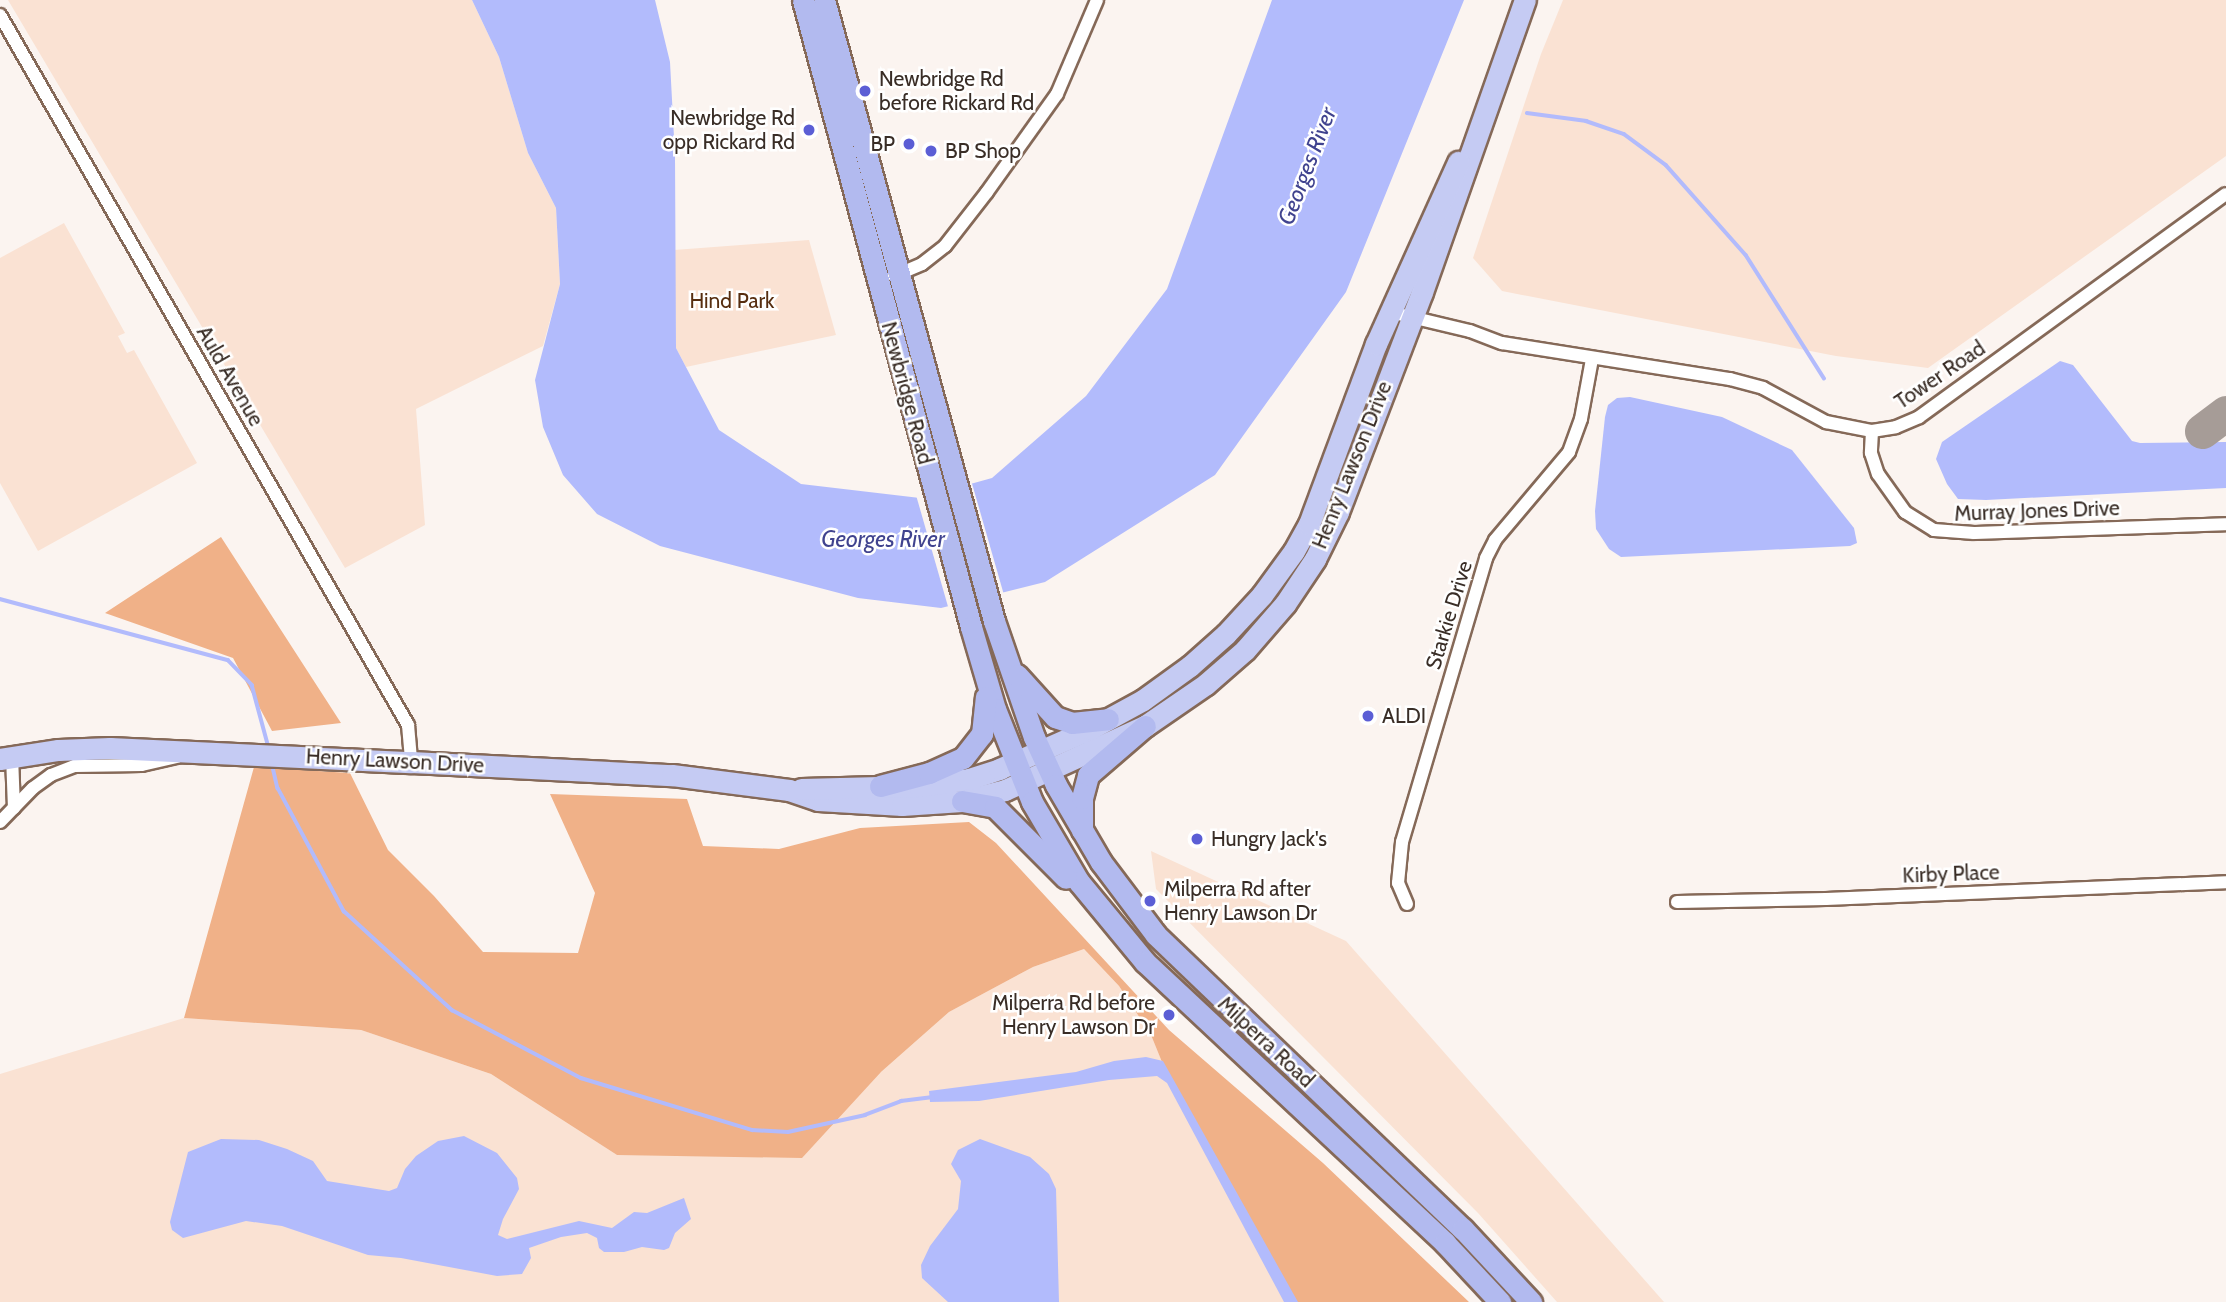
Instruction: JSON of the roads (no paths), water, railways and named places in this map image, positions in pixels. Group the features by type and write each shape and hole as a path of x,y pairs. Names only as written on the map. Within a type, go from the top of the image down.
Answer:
{"highway":[{"name":"Newbridge Road","path":"803,0 920,445 983,671 1019,772"},
{"name":"Newbridge Road","path":"824,0 995,621 1044,761"},
{"path":"1010,669 1055,717 1072,723 1108,719"},
{"path":"880,786 941,769 963,758 976,744 982,734 986,712 983,671"},
{"path":"1082,832 1082,798 1088,775 1145,726"},
{"name":"Milperra Road","path":"1044,761 1082,832 1118,887 1178,958 1463,1229 1531,1302"},
{"name":"Milperra Road","path":"1019,772 1065,859 1119,932 1169,988 1445,1243 1500,1302"},
{"path":"962,801 989,804 1002,812 1119,932"}],"main road":[{"name":"Henry Lawson Drive","path":"6,758 92,748 235,753 671,775 789,790 944,783 1019,772 1145,726 1206,684 1266,628 1299,583 1338,512 1400,315 1443,190 1485,110 1525,0"},
{"name":"Henry Lawson Drive","path":"1044,761 1108,719 1143,700 1190,666 1226,634 1262,595 1294,551 1400,315"},
{"name":"Henry Lawson Drive","path":"789,790 817,800 868,806 962,801 1005,790 1019,772"}],"street":[{"path":"878,284 922,264 945,246 1057,94 1097,0"},
{"name":"Auld Avenue","path":"0,15 408,725 411,762"},
{"name":"Tower Road","path":"1400,315 1470,331 1502,343 1730,379 1763,388 1826,422 1872,431 1896,427 1919,417 2226,194"},
{"name":"Starkie Drive","path":"1407,905 1398,883 1402,842 1486,558 1495,540 1569,452 1581,419 1592,359"},
{"name":"Murray Jones Drive","path":"1872,431 1871,453 1878,474 1905,512 1934,530 1974,533 2226,524"},
{"path":"0,822 33,788 51,775 75,766 142,765 203,752"},
{"path":"6,758 14,808"},
{"name":"Kirby Place","path":"1677,902 1826,899 2226,882"}],"water":[{"name":"Georges River","path":"472,0 655,0 670,62 675,156 676,348 719,430 801,484 920,498 992,478 1086,396 1167,289 1272,0 1464,0 1346,292 1215,475 1045,582 941,608 858,598 660,546 597,514 563,475 543,427 535,380 560,284 556,208 528,153 499,57"},
{"path":"2060,361 2073,365 2132,441 2226,442 2226,488 1986,500 1958,499 1947,484 1936,459 1942,442"},
{"path":"1630,397 1722,417 1792,450 1854,528 1857,543 1850,546 1621,557 1609,549 1596,529 1595,511 1608,405 1617,398"},
{"path":"1146,1057 1163,1061 1298,1302 1284,1302 1167,1083 1157,1076 1109,1080 979,1101 930,1102 929,1091 1076,1072 1114,1061"},
{"path":"464,1136 497,1153 517,1178 519,1189 498,1235 507,1239 579,1221 612,1228 634,1212 647,1213 684,1198 691,1219 675,1233 669,1248 664,1250 642,1247 624,1252 604,1252 599,1248 597,1238 587,1233 561,1237 529,1248 531,1258 522,1274 497,1276 401,1258 368,1255 282,1226 246,1221 183,1238 172,1230 170,1222 188,1152 221,1139 259,1140 313,1161 327,1181 389,1191 397,1188 405,1169 416,1156 438,1141"},
{"path":"980,1139 1030,1157 1049,1174 1056,1189 1059,1302 948,1302 922,1278 921,1265 930,1246 958,1209 961,1181 951,1164 958,1150"}],"waterway":[{"path":"1527,113 1586,121 1624,134 1666,165 1746,255 1824,378"},
{"path":"0,599 228,660 252,685 269,748"},
{"path":"272,763 278,788 344,911 452,1010 581,1078 752,1130 788,1132 865,1115 901,1101 933,1097"}],"place":[{"name":"Newbridge Rd before Rickard Rd","path":"865,91"},
{"name":"Newbridge Rd opp Rickard Rd","path":"809,130"},
{"name":"BP","path":"909,144"},
{"name":"BP Shop","path":"931,151"},
{"name":"ALDI","path":"1368,716"},
{"name":"Hungry Jack's","path":"1197,839"},
{"name":"Milperra Rd after Henry Lawson Dr","path":"1150,901"},
{"name":"Milperra Rd before Henry Lawson Dr","path":"1169,1015"}],"park label":[{"name":"Hind Park","path":"732,301"}]}
